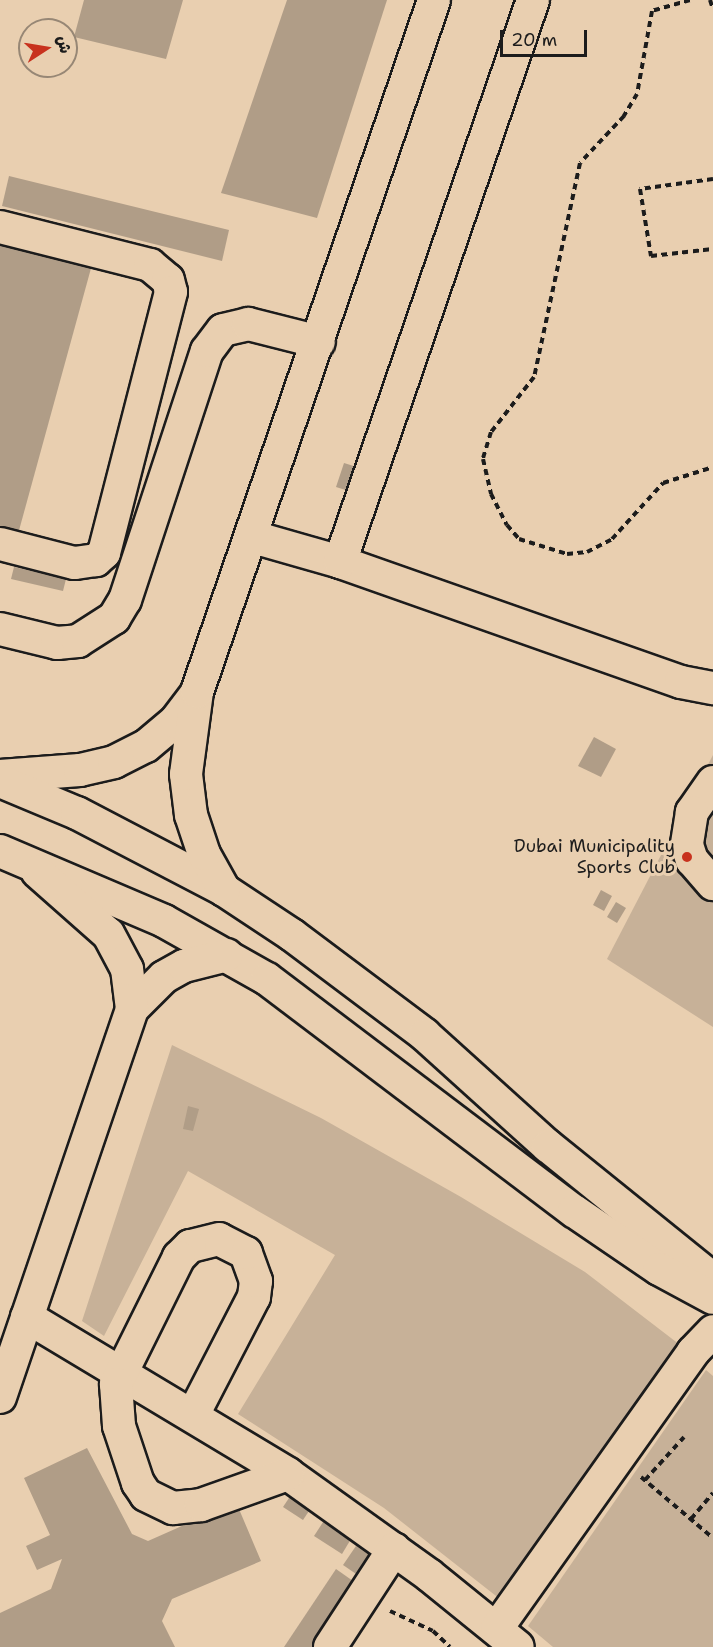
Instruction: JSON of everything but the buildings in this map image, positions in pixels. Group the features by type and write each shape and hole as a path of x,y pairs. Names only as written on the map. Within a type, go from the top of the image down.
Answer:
{"street":[{"path":"224,890 204,854 191,815 186,774 197,692 253,537 434,0"},
{"path":"340,562 533,0"},
{"path":"0,227 150,265 168,280 171,292 104,553 96,560 74,563 0,544"},
{"path":"0,629 57,643 78,641 114,618 125,600 207,351 223,330 248,324 319,342"},
{"path":"253,537 340,562 681,682 713,688"},
{"path":"0,776 80,770 114,762 146,746 175,722 197,692"},
{"path":"0,781 77,813 224,890 360,983 425,1035 549,1146 713,1279"},
{"path":"713,782 692,812 687,845 692,860 713,884"},
{"path":"8,859 100,890 227,955 306,1006 440,1113 574,1211 659,1269 713,1298"},
{"path":"0,1397 132,1009 127,969 108,934 8,859"},
{"path":"132,1009 174,972 227,955"},
{"path":"193,1415 254,1297 254,1266 234,1244 204,1239 179,1257 117,1384 116,1412 138,1483 159,1503 187,1509 288,1474"},
{"path":"27,1317 122,1372 288,1474 394,1549 507,1638 618,1457 693,1352 713,1331"},
{"path":"330,1647 394,1549"}],"path":[{"path":"690,0 652,11 636,94 624,116 580,163 534,377 491,432 483,459 491,494 507,525 519,539 567,554 586,552 612,539 663,483 713,467"},
{"path":"710,0 713,9"},
{"path":"713,179 640,189 651,256 713,249"},
{"path":"645,1480 684,1437"},
{"path":"618,1457 713,1538"},
{"path":"691,1519 713,1493"},
{"path":"362,1598 433,1631 450,1647"}],"shaded area":[{"name":"Dubai Municipality Sports Club","path":"713,755 713,1027 607,959"},
{"path":"172,1045 321,1118 461,1197 585,1272 684,1348 505,1603 384,1508 238,1414 335,1255 188,1171 104,1336 82,1321"},
{"path":"706,1370 713,1376 713,1647 553,1647 528,1626"}],"place":[{"name":"Dubai Municipality Sports Club","path":"687,857"}]}
